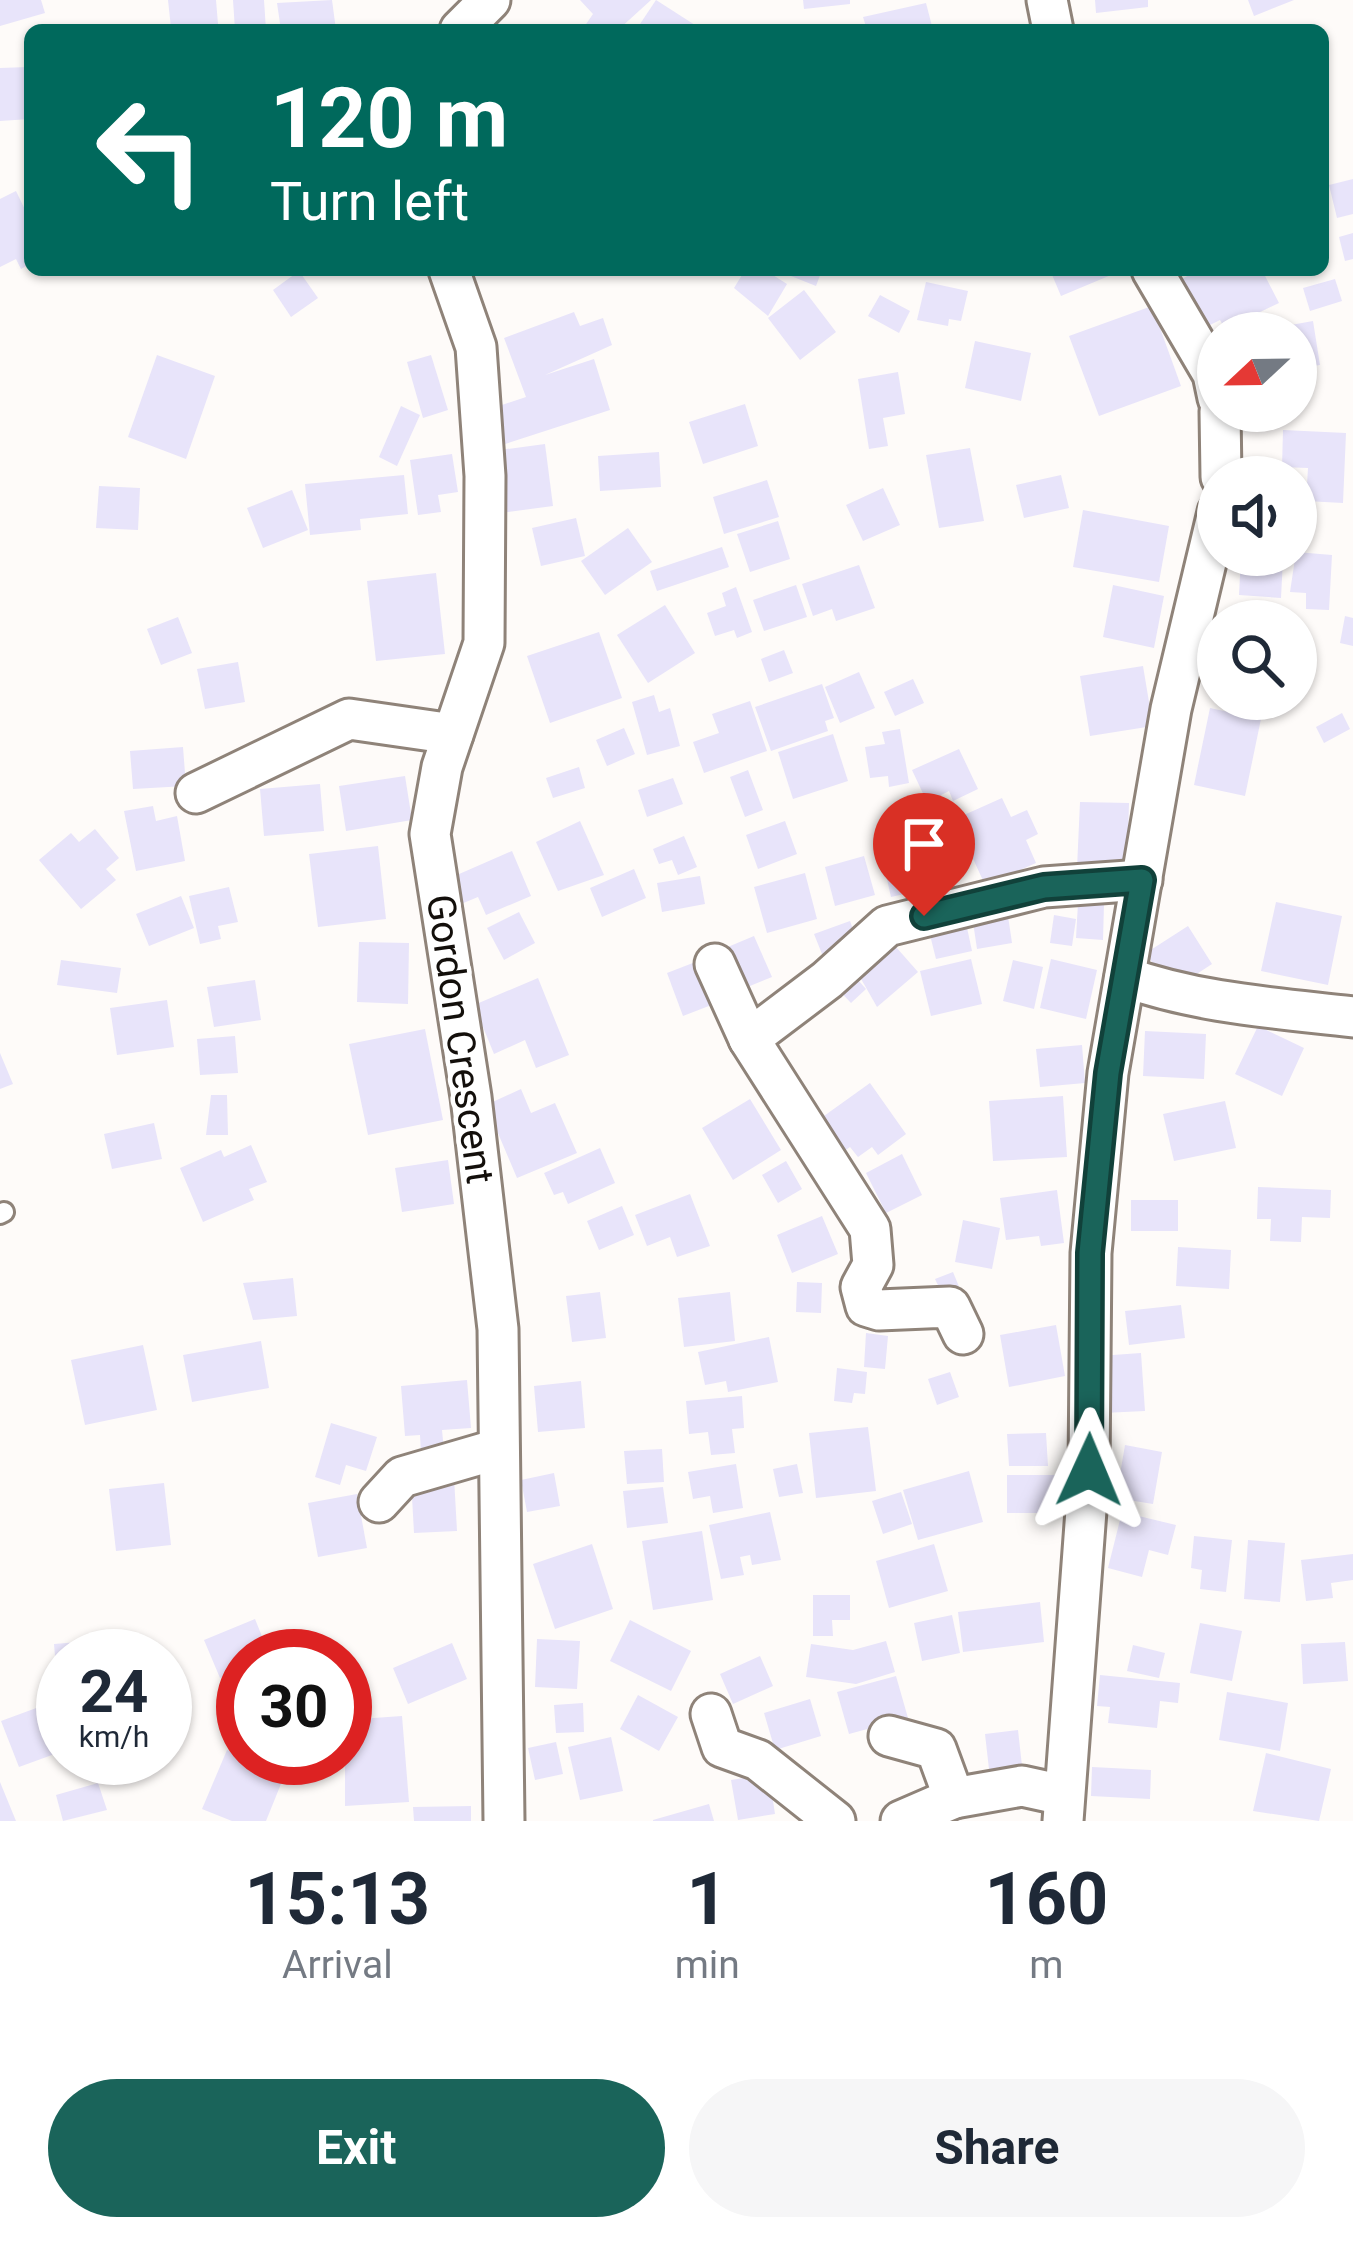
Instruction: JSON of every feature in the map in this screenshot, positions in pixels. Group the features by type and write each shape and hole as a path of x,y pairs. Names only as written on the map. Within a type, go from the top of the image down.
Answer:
{"street":[{"path":"466,24 490,0"},
{"name":"Gordon Crescent","path":"450,276 476,347 485,476 484,643 453,734 430,834 471,1097 498,1329 504,1821"},
{"path":"1156,276 1197,345"},
{"path":"901,1821 954,1798 1022,1786 1063,1808 1089,1470 1090,1253 1108,1073 1171,709 1203,576"},
{"path":"196,793 349,719 453,734"},
{"path":"749,1039 887,926 1044,887 1142,880"},
{"path":"716,964 749,1039 870,1229 873,1264 861,1287 866,1306 879,1310 950,1307 963,1334"},
{"path":"1125,977 1166,992 1228,1003 1353,1017"},
{"path":"379,1502 402,1477 498,1448"},
{"path":"710,1714 722,1747 758,1760 835,1821"},
{"path":"889,1736 936,1749 954,1798"}],"building":[{"path":"0,0 41,0 45,13 0,26"},
{"path":"168,0 216,0 218,24 171,24"},
{"path":"233,0 264,0 266,24 235,24"},
{"path":"332,0 335,24 280,24 277,3"},
{"path":"580,0 651,0 625,24 586,24 593,14"},
{"path":"656,0 693,24 640,24"},
{"path":"803,0 850,0 850,4 804,9"},
{"path":"1095,0 1148,0 1148,7 1096,13"},
{"path":"1248,0 1294,0 1254,16"},
{"path":"926,3 931,24 865,24 863,17"},
{"path":"24,67 24,119 0,121 0,68"},
{"path":"1353,179 1353,214 1337,218 1329,185"},
{"path":"16,191 24,208 21,269 16,259 0,267 0,199"},
{"path":"1353,233 1353,259 1345,261 1339,237"},
{"path":"292,276 303,276 318,298 291,317 273,290"},
{"path":"741,276 774,276 787,284 768,316 734,288"},
{"path":"791,276 820,276 816,286"},
{"path":"1053,276 1109,276 1061,296"},
{"path":"1188,276 1265,276 1279,303 1260,312 1197,312 1197,319 1178,281"},
{"path":"1335,279 1342,301 1310,311 1303,288"},
{"path":"926,282 968,291 961,321 949,319 948,326 917,320"},
{"path":"804,290 836,332 800,360 768,318"},
{"path":"880,295 910,311 899,333 868,316"},
{"path":"1152,306 1181,386 1099,416 1069,336"},
{"path":"574,312 580,326 603,318 612,345 545,375 594,359 610,410 505,444 493,408 526,397 504,338"},
{"path":"975,341 1031,353 1021,401 965,388"},
{"path":"157,355 215,376 186,459 128,437"},
{"path":"431,355 448,410 423,418 407,362"},
{"path":"898,372 905,414 883,418 888,446 869,449 858,379"},
{"path":"745,404 758,446 703,464 689,422"},
{"path":"401,406 420,415 397,466 379,457"},
{"path":"1283,432 1346,433 1343,503 1317,502 1317,456 1282,456"},
{"path":"545,444 553,506 500,513 492,451"},
{"path":"970,448 984,521 939,528 926,455"},
{"path":"659,452 661,487 600,491 598,456"},
{"path":"452,454 458,492 438,495 441,512 418,515 410,460"},
{"path":"404,475 408,514 360,519 361,530 310,535 305,484"},
{"path":"1061,475 1069,508 1024,518 1016,485"},
{"path":"767,480 779,517 724,534 713,497"},
{"path":"99,486 140,488 138,530 96,528"},
{"path":"883,488 900,525 863,541 846,505"},
{"path":"292,490 308,530 263,548 247,508"},
{"path":"1083,510 1169,526 1159,582 1073,567"},
{"path":"576,518 585,556 541,566 532,528"},
{"path":"778,521 790,559 750,572 737,534"},
{"path":"628,528 652,562 605,595 581,561"},
{"path":"722,547 729,567 657,591 650,571"},
{"path":"1317,554 1332,555 1329,610 1317,609 1317,600 1306,600 1306,593 1290,592 1292,576 1317,576"},
{"path":"859,565 875,608 836,621 832,609 813,616 802,584"},
{"path":"436,573 445,654 376,661 367,581"},
{"path":"1240,576 1282,576 1281,598 1239,595"},
{"path":"796,585 807,617 764,631 753,600"},
{"path":"1113,585 1164,596 1154,648 1103,637"},
{"path":"736,587 752,632 737,638 734,630 715,636 707,613 726,606 722,593"},
{"path":"665,605 695,653 648,683 617,635"},
{"path":"1345,616 1353,618 1353,646 1340,643"},
{"path":"178,617 192,653 161,665 147,629"},
{"path":"599,632 622,698 550,723 527,656"},
{"path":"784,650 793,673 769,682 761,659"},
{"path":"238,662 245,702 205,709 197,669"},
{"path":"1143,666 1153,726 1090,736 1080,676"},
{"path":"859,672 875,708 840,723 825,687"},
{"path":"913,679 924,703 895,716 884,692"},
{"path":"822,684 834,718 825,721 828,731 771,751 755,707"},
{"path":"654,695 659,712 670,708 680,746 647,755 632,702"},
{"path":"750,701 767,751 704,773 693,742 719,733 712,714"},
{"path":"1342,713 1350,729 1324,743 1316,727"},
{"path":"1208,720 1261,720 1245,796 1194,785"},
{"path":"624,728 635,754 607,766 596,740"},
{"path":"900,729 909,783 889,787 888,776 870,778 865,747 885,744 882,732"},
{"path":"833,734 848,781 793,799 778,752"},
{"path":"183,747 186,786 133,789 130,751"},
{"path":"959,749 978,789 953,801 949,791 927,802 912,770"},
{"path":"579,767 585,788 553,798 546,778"},
{"path":"748,770 763,810 745,817 730,777"},
{"path":"405,776 412,820 346,831 339,786"},
{"path":"673,778 683,804 647,817 638,790"},
{"path":"320,784 324,831 264,836 260,789"},
{"path":"1002,798 1011,817 1027,810 1038,834 1026,840 1036,863 985,885 955,819"},
{"path":"1080,802 1129,803 1127,870 1077,868"},
{"path":"153,806 156,821 177,816 185,861 136,871 124,811"},
{"path":"580,821 604,875 558,891 536,842"},
{"path":"785,821 797,854 758,869 746,835"},
{"path":"95,829 119,858 106,869 116,880 81,909 39,860 71,833 79,842"},
{"path":"684,836 697,867 678,875 672,860 659,864 653,849"},
{"path":"933,841 944,885 891,897 881,853"},
{"path":"378,846 386,919 318,927 309,854"},
{"path":"512,851 531,896 486,915 478,897 461,904 450,878"},
{"path":"864,856 875,895 835,906 825,867"},
{"path":"634,869 646,898 602,917 590,888"},
{"path":"805,873 817,919 767,933 754,887"},
{"path":"700,876 705,904 662,912 657,883"},
{"path":"229,887 238,922 218,926 221,939 200,944 189,896"},
{"path":"181,896 194,928 149,946 136,914"},
{"path":"1276,902 1342,916 1328,985 1261,971"},
{"path":"1078,903 1104,904 1103,940 1076,938"},
{"path":"519,912 535,943 504,960 487,928"},
{"path":"1054,915 1076,919 1072,946 1050,943"},
{"path":"1008,916 1012,943 977,949 973,922"},
{"path":"850,921 859,946 824,959 814,934"},
{"path":"966,923 972,951 936,959 929,931"},
{"path":"1188,926 1212,964 1186,981 1179,970 1164,980 1146,953"},
{"path":"754,936 772,977 740,990 723,949"},
{"path":"359,942 409,943 408,1004 357,1002"},
{"path":"896,947 918,972 877,1007 860,977"},
{"path":"971,959 982,1004 931,1016 920,971"},
{"path":"1051,959 1097,970 1086,1019 1040,1008"},
{"path":"61,960 121,968 117,993 57,985"},
{"path":"1013,960 1043,967 1034,1009 1003,1001"},
{"path":"698,961 714,1004 683,1016 667,973"},
{"path":"850,971 866,989 851,1003 834,985"},
{"path":"538,978 569,1055 536,1068 525,1040 494,1054 474,1005"},
{"path":"255,980 261,1020 214,1027 207,987"},
{"path":"167,1000 174,1047 117,1055 110,1008"},
{"path":"1258,1026 1304,1048 1282,1096 1235,1074"},
{"path":"425,1029 443,1120 368,1135 349,1044"},
{"path":"1145,1031 1206,1034 1204,1079 1143,1076"},
{"path":"235,1036 238,1073 200,1075 197,1039"},
{"path":"1082,1045 1085,1083 1040,1087 1036,1049"},
{"path":"0,1053 13,1084 0,1089"},
{"path":"870,1083 906,1134 878,1155 872,1147 858,1157 850,1147 840,1154 817,1121"},
{"path":"521,1089 531,1113 555,1103 577,1153 517,1178 486,1105"},
{"path":"211,1095 227,1095 228,1135 206,1135"},
{"path":"1063,1096 1067,1157 993,1161 989,1101"},
{"path":"750,1099 781,1150 733,1180 702,1128"},
{"path":"1225,1101 1236,1148 1174,1161 1163,1114"},
{"path":"154,1123 162,1159 112,1169 104,1134"},
{"path":"251,1145 267,1182 249,1189 254,1200 203,1222 180,1168 221,1150 224,1157"},
{"path":"600,1148 615,1183 568,1204 563,1192 554,1195 544,1173"},
{"path":"902,1154 922,1195 886,1213 866,1173"},
{"path":"448,1160 454,1204 402,1212 395,1168"},
{"path":"786,1161 802,1189 778,1203 762,1175"},
{"path":"1258,1187 1331,1190 1330,1218 1302,1217 1301,1242 1270,1241 1271,1219 1257,1219"},
{"path":"1057,1190 1064,1243 1041,1246 1039,1236 1006,1240 1000,1198"},
{"path":"690,1194 710,1246 677,1257 670,1237 647,1246 635,1215"},
{"path":"1131,1200 1178,1200 1178,1231 1131,1231"},
{"path":"622,1206 634,1235 599,1250 587,1221"},
{"path":"822,1216 838,1254 792,1273 777,1235"},
{"path":"963,1220 1000,1228 992,1269 955,1262"},
{"path":"1178,1247 1231,1250 1229,1289 1176,1286"},
{"path":"953,1272 960,1289 943,1296 935,1279"},
{"path":"293,1278 297,1316 253,1320 243,1283"},
{"path":"797,1282 822,1283 821,1313 796,1312"},
{"path":"600,1292 606,1338 572,1342 566,1296"},
{"path":"730,1292 735,1341 684,1347 678,1298"},
{"path":"1181,1305 1185,1338 1129,1345 1125,1311"},
{"path":"1056,1325 1065,1376 1009,1387 1000,1335"},
{"path":"866,1333 888,1336 885,1369 864,1367"},
{"path":"769,1337 778,1382 728,1392 726,1381 705,1385 698,1352"},
{"path":"261,1341 269,1388 192,1402 183,1355"},
{"path":"143,1345 157,1410 85,1425 71,1360"},
{"path":"1141,1353 1145,1411 1103,1413 1099,1356"},
{"path":"837,1368 867,1372 865,1394 854,1393 852,1403 834,1401"},
{"path":"950,1372 959,1397 937,1405 928,1379"},
{"path":"467,1380 471,1428 442,1430 444,1451 421,1453 420,1435 405,1436 401,1386"},
{"path":"581,1381 585,1428 538,1432 534,1386"},
{"path":"742,1396 744,1428 732,1429 735,1453 711,1455 708,1432 689,1434 686,1401"},
{"path":"331,1423 377,1437 366,1471 346,1465 340,1485 315,1477"},
{"path":"868,1427 876,1491 816,1498 809,1433"},
{"path":"1046,1433 1048,1466 1009,1466 1007,1434"},
{"path":"1125,1445 1162,1452 1153,1504 1116,1498"},
{"path":"662,1449 664,1482 627,1484 624,1451"},
{"path":"736,1464 743,1508 713,1513 710,1496 693,1499 688,1472"},
{"path":"797,1464 803,1493 779,1497 773,1469"},
{"path":"969,1471 983,1522 918,1540 903,1490"},
{"path":"554,1473 560,1506 527,1512 521,1480"},
{"path":"1007,1475 1055,1475 1055,1513 1007,1513"},
{"path":"454,1477 457,1531 414,1533 411,1479"},
{"path":"164,1483 171,1545 116,1551 109,1489"},
{"path":"663,1487 668,1523 627,1528 623,1491"},
{"path":"901,1492 912,1524 883,1534 872,1501"},
{"path":"357,1494 367,1548 318,1557 308,1503"},
{"path":"770,1512 781,1560 752,1565 750,1555 740,1557 744,1575 721,1579 709,1525"},
{"path":"1122,1512 1176,1525 1168,1555 1149,1550 1142,1577 1108,1568"},
{"path":"702,1531 713,1600 653,1610 642,1541"},
{"path":"1194,1536 1232,1540 1226,1592 1200,1589 1202,1570 1191,1568"},
{"path":"1248,1540 1285,1543 1280,1602 1244,1599"},
{"path":"592,1544 613,1609 555,1629 533,1564"},
{"path":"934,1544 948,1591 889,1608 876,1561"},
{"path":"1353,1554 1353,1580 1331,1583 1333,1598 1306,1601 1301,1560"},
{"path":"813,1595 850,1595 850,1620 832,1620 833,1636 813,1636"},
{"path":"1040,1602 1044,1642 963,1652 958,1612"},
{"path":"952,1615 960,1653 922,1661 914,1623"},
{"path":"255,1619 259,1629 231,1629"},
{"path":"630,1620 691,1651 671,1691 610,1661"},
{"path":"1200,1623 1242,1631 1232,1681 1190,1673"},
{"path":"216,1635 216,1668 204,1640"},
{"path":"537,1639 580,1641 577,1689 535,1687"},
{"path":"886,1641 895,1672 856,1684 806,1677 811,1644 853,1650"},
{"path":"1345,1642 1348,1681 1303,1684 1301,1644"},
{"path":"452,1643 467,1679 408,1704 393,1668"},
{"path":"1133,1645 1165,1653 1159,1678 1127,1671"},
{"path":"760,1656 773,1686 733,1704 720,1674"},
{"path":"1100,1675 1180,1683 1178,1703 1160,1701 1157,1728 1108,1723 1110,1707 1097,1706"},
{"path":"896,1676 908,1718 849,1734 837,1692"},
{"path":"1227,1692 1288,1703 1280,1751 1219,1740"},
{"path":"638,1695 678,1717 659,1751 620,1729"},
{"path":"810,1699 821,1736 775,1750 764,1713"},
{"path":"583,1703 584,1732 556,1733 554,1705"},
{"path":"36,1708 36,1761 19,1767 1,1721"},
{"path":"402,1716 409,1802 345,1806 345,1785 372,1785 372,1718"},
{"path":"1018,1730 1023,1775 990,1778 985,1734"},
{"path":"611,1737 623,1791 580,1800 568,1747"},
{"path":"556,1742 563,1774 535,1780 528,1748"},
{"path":"1266,1753 1331,1769 1319,1821 1253,1811"},
{"path":"1092,1767 1151,1770 1150,1799 1091,1796"},
{"path":"769,1774 775,1814 738,1820 731,1780"},
{"path":"216,1776 216,1785 281,1785 266,1821 232,1821 202,1809"},
{"path":"0,1782 16,1821 0,1821"},
{"path":"99,1785 107,1810 63,1821 56,1795"},
{"path":"709,1804 714,1821 653,1821 653,1820"},
{"path":"471,1806 471,1821 414,1821 413,1807"}],"route":[{"path":"924,916 1044,887 1142,880 1108,1073 1090,1253 1089,1470"}]}
